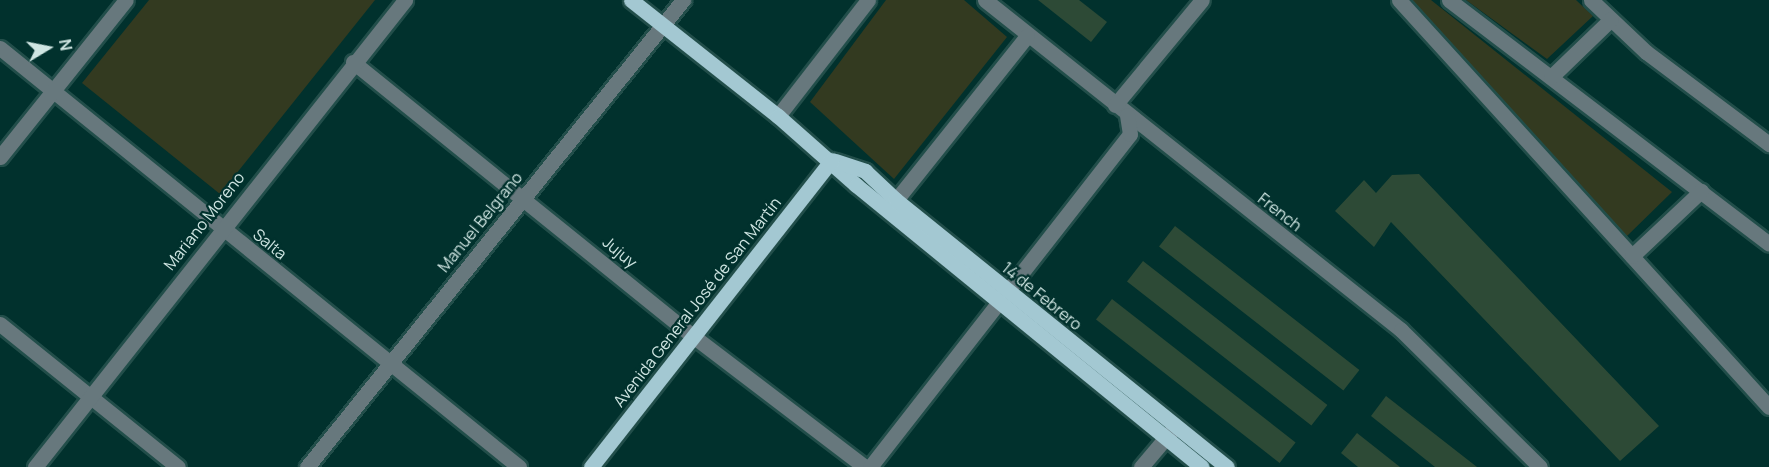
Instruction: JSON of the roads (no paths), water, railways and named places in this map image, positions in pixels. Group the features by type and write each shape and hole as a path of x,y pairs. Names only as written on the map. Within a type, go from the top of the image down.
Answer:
{"main road":[{"name":"14 de Febrero","path":"631,0 832,160 856,185 1227,467"},
{"name":"14 de Febrero","path":"832,160 865,171 1005,298 1165,438 1202,467"},
{"name":"Avenida General José de San Martín","path":"591,467 832,160"}],"street":[{"path":"0,157 126,0"},
{"name":"Mariano Moreno","path":"35,467 222,228 405,0"},
{"name":"Manuel Belgrano","path":"307,467 683,0"},
{"path":"778,116 868,0"},
{"name":"French","path":"985,0 1027,36 1401,330 1540,467"},
{"path":"870,467 1005,298 1130,134 1121,110 1202,0"},
{"path":"1399,0 1769,407"},
{"path":"1449,0 1769,244"},
{"path":"1591,0 1646,52 1769,144"},
{"path":"1551,77 1611,20"},
{"path":"896,200 1027,36"},
{"name":"Salta","path":"0,48 519,467"},
{"name":"Jujuy","path":"354,62 524,196 693,336 865,467"},
{"path":"1632,256 1701,191"},
{"path":"0,324 178,467"},
{"path":"1141,467 1175,426"}]}
